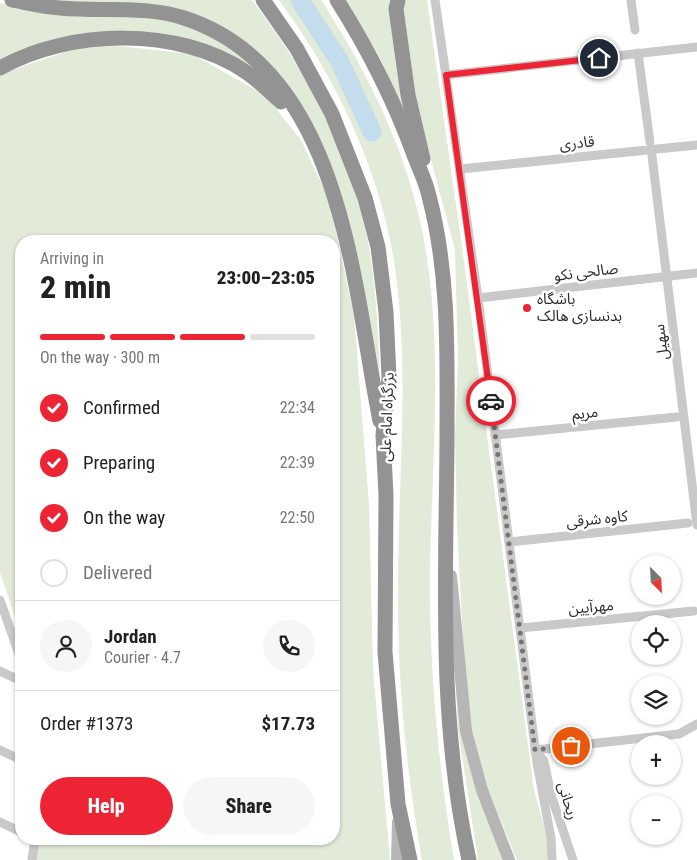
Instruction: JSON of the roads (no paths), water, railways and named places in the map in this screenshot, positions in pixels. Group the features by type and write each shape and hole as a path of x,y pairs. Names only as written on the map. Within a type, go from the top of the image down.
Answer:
{"highway":[{"path":"12,0 61,8 146,10 184,18 220,33 262,66 288,99 305,127 322,161 338,203 349,244 383,435"},
{"name":"بزرگراه امام علی","path":"263,0 315,80 346,145 365,198 378,247 386,312 389,377 383,435 386,495 385,652 398,804 410,860"},
{"path":"336,0 386,88 429,195"},
{"path":"398,0 396,9 405,79 419,137 441,257 447,309 445,676 449,735 460,819 469,860"},
{"path":"0,68 44,50 76,41 119,38 143,39 181,45 219,58 245,71 265,87 305,127"}],"main road":[{"path":"446,530 466,731 482,790 509,860"},
{"path":"397,860 398,804"}],"street":[{"name":"ریحانی","path":"435,0 478,298 535,750 551,838 552,860"},
{"path":"631,0 635,30"},
{"path":"446,75 697,47"},
{"path":"638,53 650,142"},
{"name":"قادری","path":"460,168 697,145"},
{"name":"سهیل","path":"652,156 667,276 692,524"},
{"name":"صالحی نکو","path":"478,298 697,273"},
{"name":"مریم","path":"495,435 677,417"},
{"name":"کاوه شرقی","path":"509,542 692,524"},
{"path":"0,600 15,643"},
{"name":"مهرآیین","path":"520,628 694,611"},
{"path":"0,671 15,678"},
{"path":"535,750 679,734 697,724"},
{"path":"0,750 15,757"},
{"name":"ریحانی","path":"535,750 544,761 551,795 573,860"},
{"path":"0,822 15,829"},
{"path":"32,860 35,845"}],"waterway":[{"path":"300,0 340,62 372,132"}],"place":[{"name":"باشگاه بدنسازی هالک","path":"527,308"}]}
